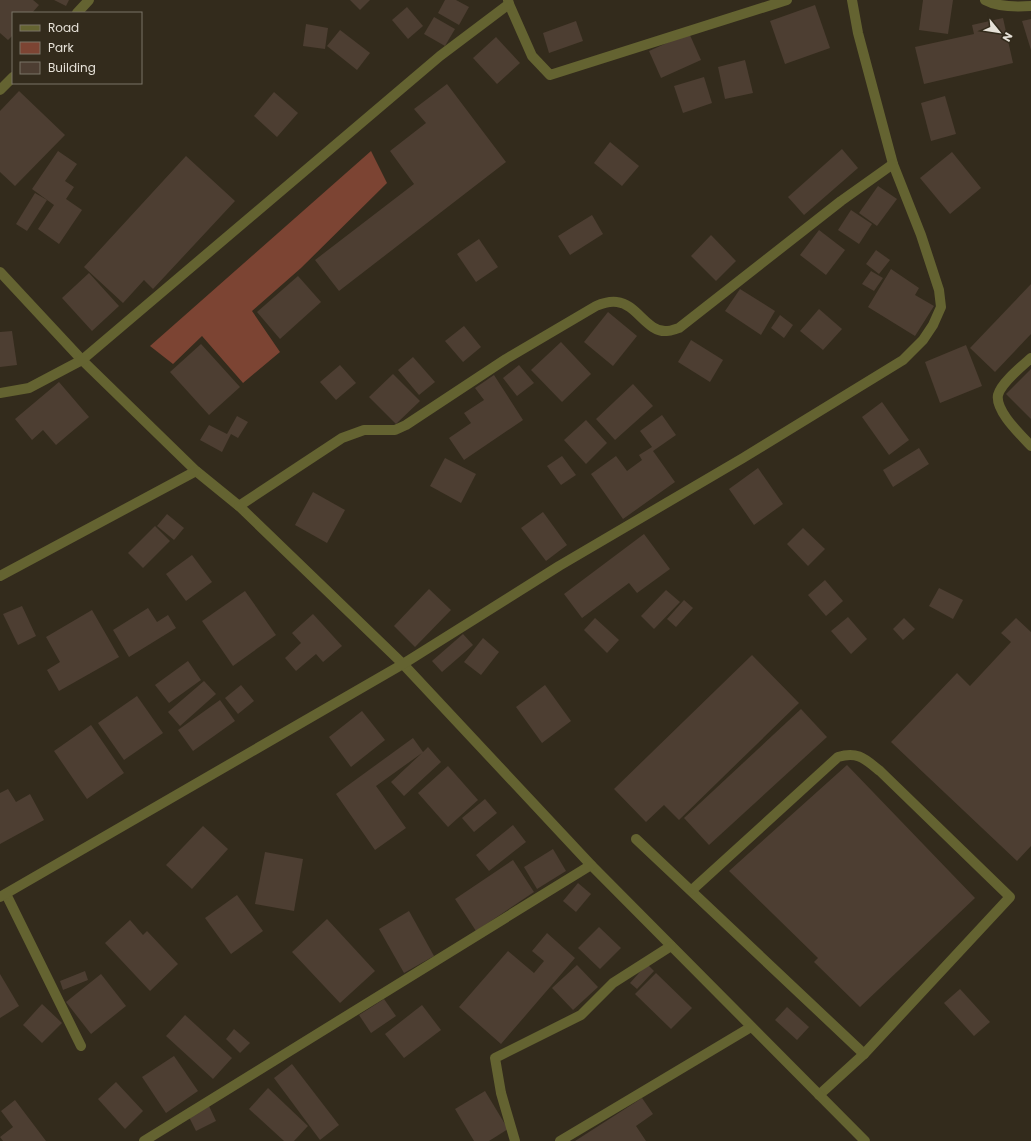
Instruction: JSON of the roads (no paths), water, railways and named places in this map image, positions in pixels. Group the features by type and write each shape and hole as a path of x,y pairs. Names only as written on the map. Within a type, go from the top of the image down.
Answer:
{"street":[{"path":"78,12 89,0"},
{"path":"0,393 29,388 82,360 435,60 509,2 532,56 550,76 787,0"},
{"path":"81,1046 3,896 403,664 559,566 743,458 903,360 924,340 942,307 939,290 921,235 893,164 858,33 852,0"},
{"path":"985,0 991,3 1019,7 1031,6"},
{"path":"0,90 12,78"},
{"path":"240,506 347,436 364,430 395,430 406,425 506,359 596,306 607,302 618,302 628,306 656,330 666,332 679,328 841,201 893,164"},
{"path":"0,272 82,360 196,470 240,506 403,664 591,865 865,1141"},
{"path":"1031,358 1003,386 998,395 1000,407 1006,417 1031,446"},
{"path":"0,576 196,470"},
{"path":"692,890 838,757 848,754 864,758 880,770 1010,897 864,1054 819,1095"},
{"path":"636,839 692,890 864,1054"},
{"path":"144,1141 591,865"},
{"path":"515,1141 501,1093 495,1058 581,1015 612,983 671,946"},
{"path":"560,1141 751,1027"}]}
